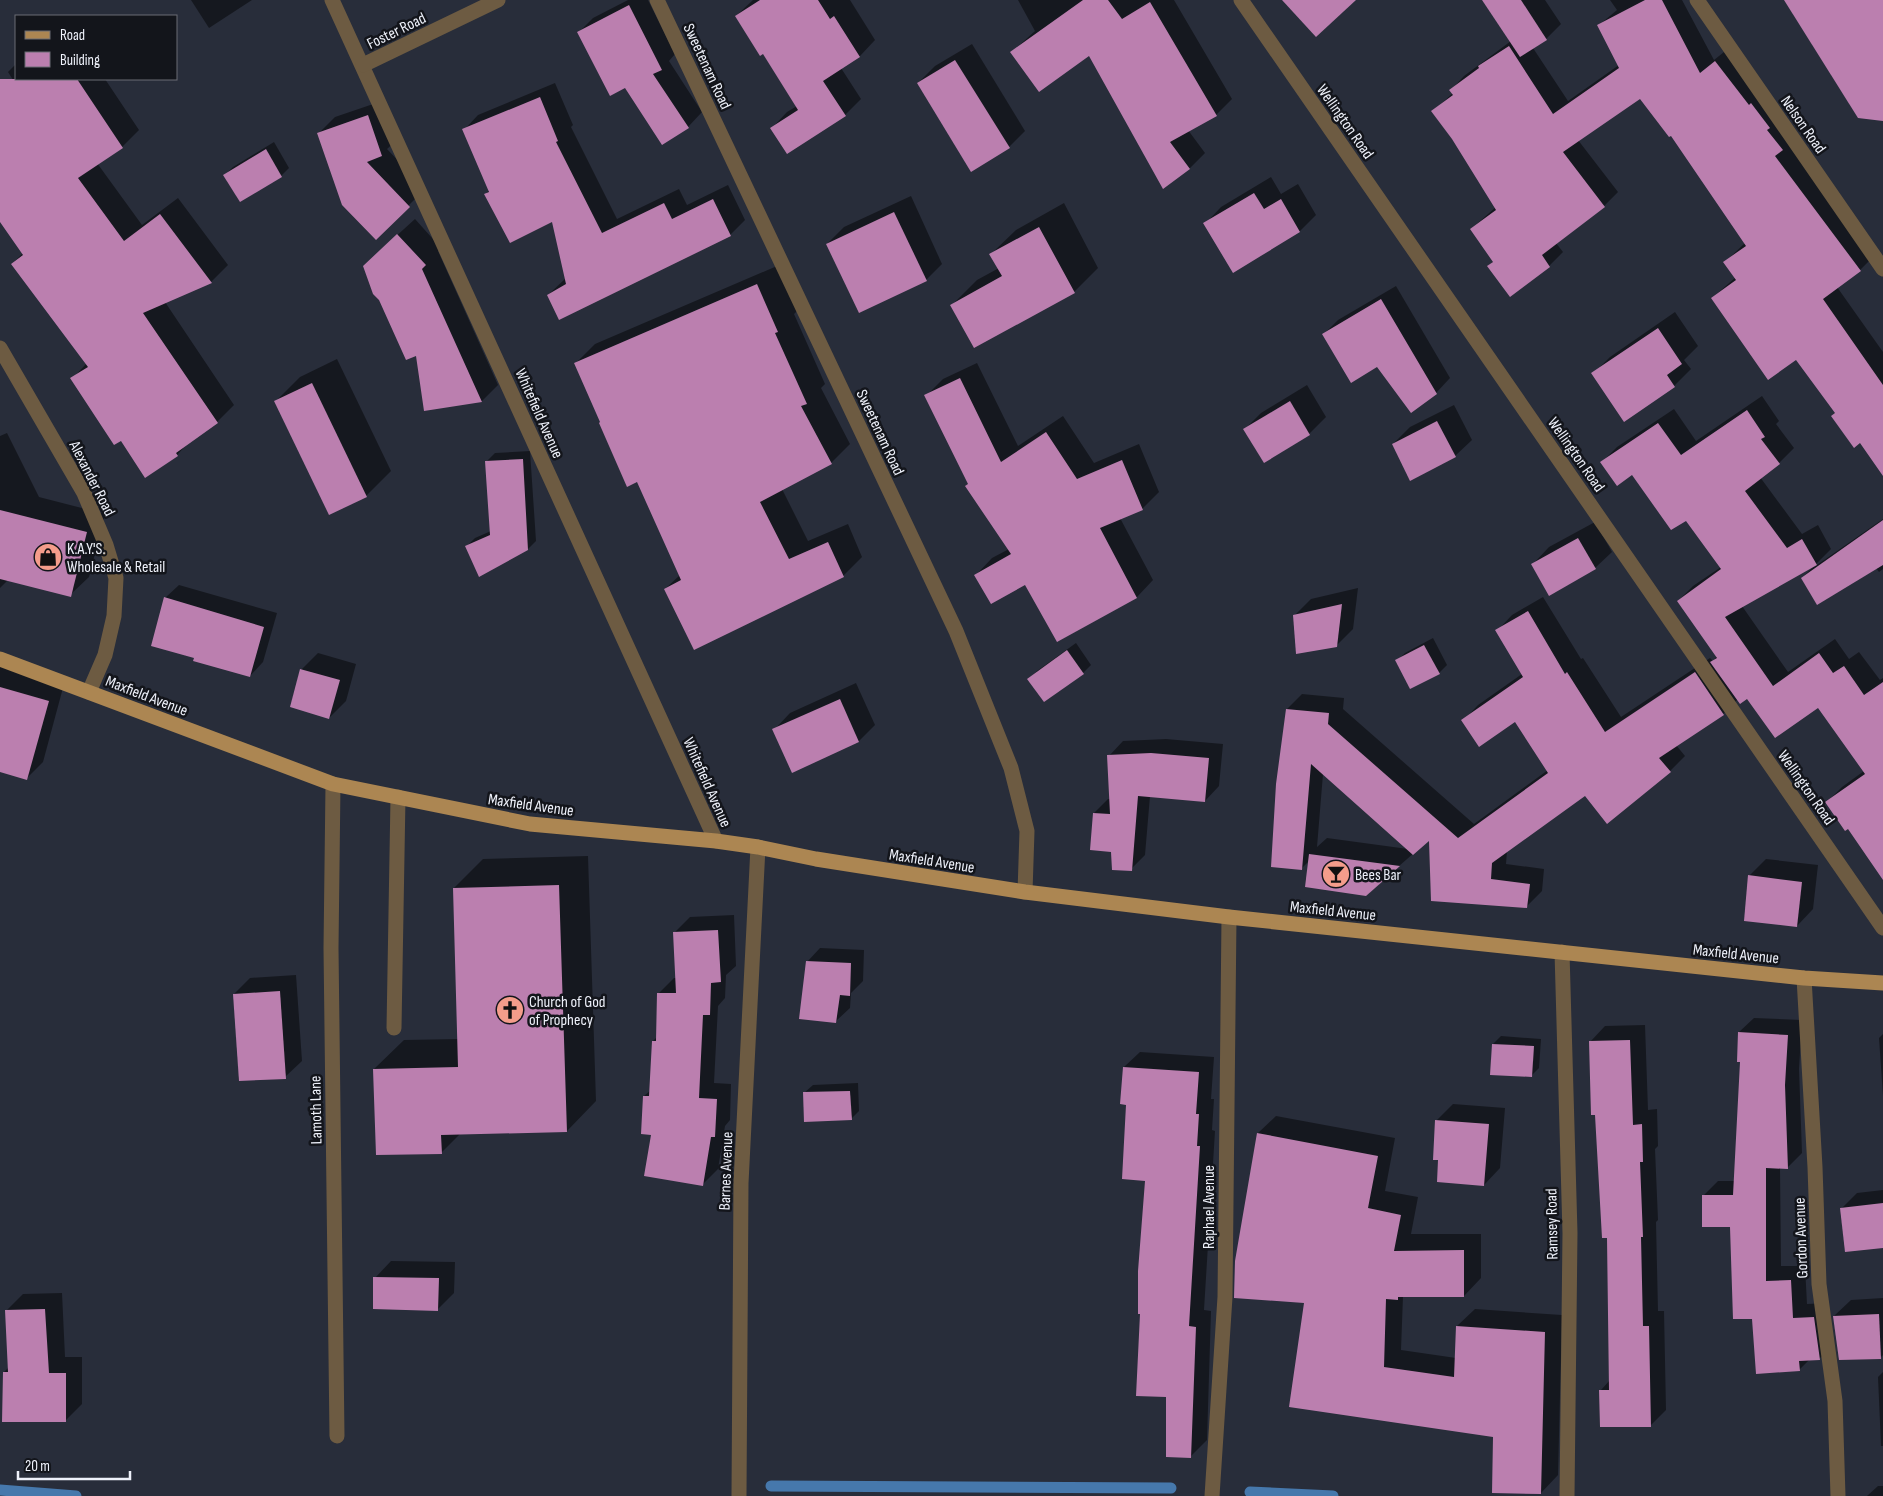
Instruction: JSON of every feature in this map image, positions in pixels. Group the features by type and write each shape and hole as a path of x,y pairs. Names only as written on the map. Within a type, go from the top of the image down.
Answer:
{"main road":[{"name":"Maxfield Avenue","path":"0,659 333,784 530,824 716,841 1025,892 1229,917 1804,978 1883,983"}],"street":[{"name":"Whitefield Avenue","path":"332,0 716,841"},
{"name":"Foster Road","path":"363,66 498,0"},
{"name":"Sweetenam Road","path":"658,0 956,631 1011,768 1027,831 1025,892"},
{"name":"Wellington Road","path":"1241,0 1883,928"},
{"name":"Nelson Road","path":"1697,0 1883,269"},
{"name":"Alexander Road","path":"0,348 84,493 106,545 116,578 114,616 105,656 88,692"},
{"name":"Lamoth Lane","path":"333,784 330,948 337,1436"},
{"path":"394,1028 398,798"},
{"name":"Barnes Avenue","path":"739,1496 741,1183 758,847"},
{"name":"Raphael Avenue","path":"1212,1496 1225,1297 1229,917"},
{"name":"Ramsey Road","path":"1562,952 1570,1233 1567,1496"},
{"name":"Gordon Avenue","path":"1804,978 1815,1167 1819,1284 1835,1400 1838,1496"}],"building":[{"path":"760,0 818,0 830,19 834,16 860,57 823,81 846,116 787,154 770,128 798,110 763,54 760,56 735,16"},
{"path":"1083,0 1108,0 1122,19 1150,2 1217,116 1170,142 1190,169 1163,189 1089,56 1039,92 1010,52"},
{"path":"1282,0 1356,0 1316,37"},
{"path":"1482,0 1521,0 1547,40 1520,57"},
{"path":"1645,0 1662,0 1700,73 1715,61 1749,105 1751,103 1770,128 1767,130 1783,150 1775,156 1861,271 1823,299 1883,385 1883,476 1860,443 1854,448 1831,416 1835,413 1796,360 1768,380 1711,298 1736,280 1723,262 1746,246 1671,136 1669,137 1640,99 1563,152 1605,207 1542,255 1550,267 1510,297 1487,266 1493,262 1470,229 1496,210 1452,139 1431,111 1453,95 1449,90 1479,68 1478,66 1509,46 1553,114 1619,68 1597,25"},
{"path":"1784,0 1883,0 1883,121 1858,118"},
{"path":"629,5 662,70 653,74 689,128 662,145 625,88 610,96 577,32"},
{"path":"955,60 1010,148 971,172 917,83"},
{"path":"0,79 78,80 123,148 78,178 124,241 160,214 212,283 143,313 218,423 176,453 178,456 145,478 121,441 114,445 70,378 88,367 11,264 23,255 0,222"},
{"path":"540,97 558,141 556,142 602,233 664,203 672,219 713,199 731,236 559,320 547,295 566,284 552,222 510,243 484,194 489,192 462,129"},
{"path":"368,115 382,156 367,162 410,207 376,240 342,205 317,133"},
{"path":"266,149 282,177 240,202 223,175"},
{"path":"1254,193 1264,209 1281,199 1300,232 1233,273 1203,223"},
{"path":"894,212 927,281 859,313 826,244"},
{"path":"1039,227 1075,293 974,348 950,305 1002,276 989,254"},
{"path":"397,234 426,265 422,269 482,402 424,411 416,356 406,360 379,300 373,294 363,266"},
{"path":"757,284 778,332 775,333 807,404 801,406 832,464 760,502 789,559 828,542 844,577 694,650 664,589 681,580 637,482 627,487 574,363"},
{"path":"1381,299 1437,394 1411,413 1377,367 1351,383 1322,334"},
{"path":"1658,328 1682,364 1667,375 1675,387 1624,422 1591,373"},
{"path":"960,378 1001,462 1046,432 1077,479 1122,460 1143,510 1100,528 1137,598 1057,642 1025,585 991,604 974,575 1011,554 965,486 968,484 924,395"},
{"path":"312,383 367,497 329,515 274,401"},
{"path":"1290,401 1310,435 1264,463 1243,429"},
{"path":"1747,410 1765,437 1761,439 1780,464 1745,491 1787,548 1802,539 1817,565 1725,617 1773,686 1819,653 1833,673 1844,666 1864,695 1883,682 1883,880 1848,829 1845,831 1825,802 1865,774 1818,708 1775,738 1747,699 1740,704 1710,662 1717,658 1677,601 1721,569 1686,521 1671,530 1632,475 1617,486 1600,462 1658,423 1681,455"},
{"path":"1437,421 1456,457 1410,481 1392,444"},
{"path":"523,459 528,550 479,577 465,546 490,535 485,461"},
{"name":"K.A.Y.'S. Wholesale & Retail","path":"0,510 87,532 71,597 0,579"},
{"path":"1883,520 1883,565 1817,605 1801,578"},
{"path":"1578,538 1596,569 1549,596 1531,564"},
{"path":"164,597 264,627 250,677 193,661 194,658 151,646"},
{"path":"1342,604 1337,647 1296,654 1293,615"},
{"path":"1528,611 1565,674 1567,672 1605,732 1695,672 1724,715 1659,758 1671,772 1607,824 1585,796 1492,863 1491,879 1530,884 1527,908 1431,901 1429,841 1413,855 1311,764 1302,870 1271,867 1276,784 1286,709 1329,713 1328,724 1458,838 1548,773 1515,722 1479,747 1461,720 1523,677 1495,630"},
{"path":"1424,645 1440,674 1410,689 1395,660"},
{"path":"1067,650 1084,674 1044,702 1027,679"},
{"path":"300,669 340,680 329,719 290,707"},
{"path":"0,687 49,701 27,780 0,772"},
{"path":"840,699 859,742 792,773 772,729"},
{"path":"1151,753 1209,758 1205,802 1138,796 1132,871 1112,870 1111,852 1090,850 1093,813 1110,814 1107,755"},
{"name":"Bees Bar","path":"1309,854 1400,866 1366,896 1305,887"},
{"path":"1748,875 1802,882 1797,927 1744,921"},
{"name":"Church of God of Prophecy","path":"559,885 567,1132 441,1135 442,1154 376,1155 373,1069 458,1067 453,888"},
{"path":"718,930 721,982 711,983 710,1015 703,1015 699,1098 717,1099 715,1137 711,1137 703,1186 644,1176 651,1135 641,1134 643,1096 649,1096 652,1041 656,1041 657,993 676,993 673,932"},
{"path":"806,961 851,963 850,996 840,995 836,1023 799,1019"},
{"path":"280,991 286,1079 239,1081 233,994"},
{"path":"1738,1032 1788,1035 1785,1085 1788,1169 1766,1168 1766,1281 1791,1280 1793,1318 1814,1317 1820,1360 1799,1361 1800,1371 1756,1374 1752,1319 1733,1319 1730,1227 1702,1227 1702,1195 1733,1195 1740,1062 1737,1062"},
{"path":"1630,1040 1633,1125 1642,1124 1643,1162 1640,1162 1643,1237 1641,1237 1643,1326 1649,1326 1651,1427 1600,1427 1599,1390 1609,1390 1607,1238 1602,1238 1595,1115 1591,1115 1589,1041"},
{"path":"1492,1044 1534,1046 1532,1077 1490,1075"},
{"path":"1123,1067 1199,1072 1196,1114 1199,1114 1197,1146 1200,1146 1189,1326 1196,1327 1191,1458 1166,1457 1166,1397 1136,1396 1140,1314 1138,1314 1138,1271 1145,1181 1122,1179 1126,1105 1120,1104"},
{"path":"850,1091 852,1120 804,1122 803,1092"},
{"path":"1435,1120 1489,1124 1484,1186 1437,1182 1438,1160 1433,1160"},
{"path":"1257,1133 1378,1156 1368,1208 1401,1215 1394,1251 1464,1250 1464,1297 1398,1297 1398,1300 1386,1299 1384,1367 1454,1377 1456,1326 1545,1332 1541,1494 1492,1493 1493,1437 1289,1407 1304,1303 1234,1298 1235,1261"},
{"path":"1883,1203 1883,1248 1845,1252 1840,1208"},
{"path":"373,1277 439,1278 438,1311 373,1309"},
{"path":"45,1309 49,1373 66,1373 66,1422 2,1422 3,1372 8,1372 5,1310"},
{"path":"1879,1314 1881,1359 1839,1360 1833,1316"}],"waterway":[{"path":"771,1486 1171,1488"},
{"path":"0,1490 76,1496"},
{"path":"1250,1492 1333,1496"}],"place":[{"name":"K.A.Y.'S. Wholesale & Retail","path":"48,557"},
{"name":"Bees Bar","path":"1336,874"},
{"name":"Church of God of Prophecy","path":"510,1010"}]}
